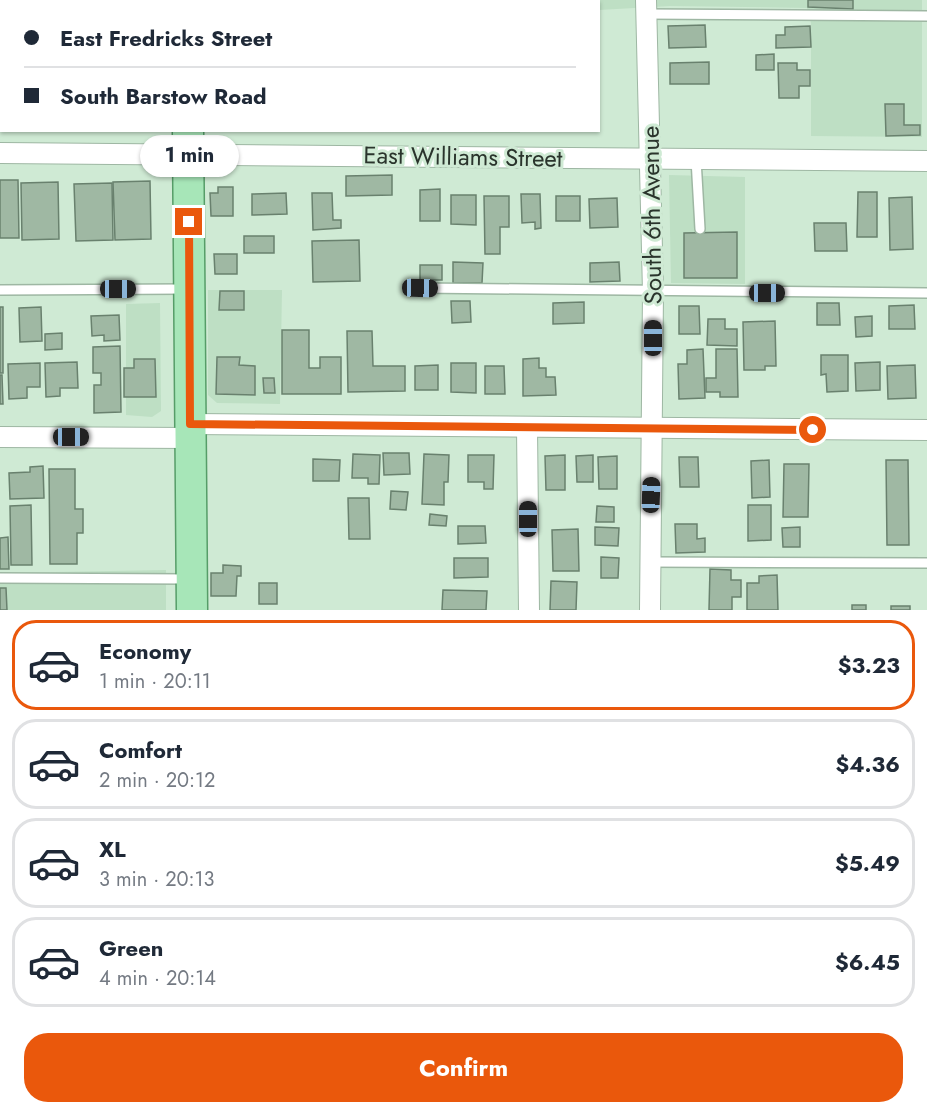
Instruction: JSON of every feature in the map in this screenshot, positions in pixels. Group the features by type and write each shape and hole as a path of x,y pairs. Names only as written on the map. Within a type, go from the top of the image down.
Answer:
{"main road":[{"path":"188,142 192,610"}],"street":[{"name":"South 6th Avenue","path":"646,7 652,159 653,292 650,610"},
{"name":"East Williams Street","path":"0,153 188,142 652,159 927,160"},
{"path":"527,428 529,610"},
{"path":"0,437 190,431 527,428 927,430"}],"lane":[{"path":"646,7 927,16"},
{"path":"696,159 700,229"},
{"path":"420,288 927,293"},
{"path":"0,290 190,289"},
{"path":"649,562 927,563"},
{"path":"0,578 192,579"}],"shaded area":[{"path":"600,0 922,0 922,137 811,136 811,23 807,8 670,6 600,10"},
{"path":"364,132 520,132 520,133"},
{"path":"669,175 745,177 745,284 671,283"},
{"path":"208,290 282,290 280,404 217,403 208,395"},
{"path":"160,303 161,411 152,417 126,415 126,304"},
{"path":"166,570 166,610 0,610 0,573"}],"building":[{"path":"808,0 853,0 853,9 808,7"},
{"path":"705,25 706,47 669,48 668,26"},
{"path":"810,26 811,47 776,48 776,35 785,35 785,27"},
{"path":"774,54 774,70 756,70 756,55"},
{"path":"709,62 709,84 670,84 670,63"},
{"path":"778,63 797,63 797,70 810,70 810,86 799,86 799,98 779,98"},
{"path":"885,104 904,104 904,125 920,125 920,135 886,136"},
{"path":"392,175 392,195 346,196 346,176"},
{"path":"0,180 18,180 19,238 0,238"},
{"path":"150,181 151,239 115,240 113,182"},
{"path":"58,182 59,239 22,240 21,183"},
{"path":"112,183 113,240 76,241 74,184"},
{"path":"218,187 233,187 233,216 211,216 210,193 218,193"},
{"path":"440,189 440,221 420,221 420,190"},
{"path":"858,192 877,192 877,237 857,237"},
{"path":"286,193 287,214 252,215 252,194"},
{"path":"312,193 332,193 333,220 341,220 341,228 313,230"},
{"path":"521,194 540,194 541,228 535,229 535,222 522,223"},
{"path":"451,195 476,195 476,225 451,224"},
{"path":"484,196 509,196 509,227 500,227 500,254 485,254"},
{"path":"556,196 580,196 580,221 556,221"},
{"path":"912,197 913,249 890,250 889,198"},
{"path":"617,198 618,227 590,228 589,199"},
{"path":"814,223 846,223 847,251 815,251"},
{"path":"737,232 737,278 684,278 684,233"},
{"path":"244,236 274,236 274,253 244,253"},
{"path":"359,240 360,281 313,282 312,241"},
{"path":"214,254 237,254 237,274 215,274"},
{"path":"453,262 483,263 482,283 453,283"},
{"path":"619,262 620,281 590,282 590,263"},
{"path":"420,265 442,265 442,280 420,280"},
{"path":"220,291 244,291 244,310 219,310"},
{"path":"451,301 470,301 471,322 452,323"},
{"path":"584,302 584,323 553,324 553,303"},
{"path":"817,303 839,303 840,325 817,325"},
{"path":"914,305 915,329 889,329 889,306"},
{"path":"679,306 699,306 700,334 679,334"},
{"path":"0,307 3,307 3,373 0,373"},
{"path":"41,307 42,341 20,342 19,308"},
{"path":"119,315 120,340 104,341 104,335 92,336 91,316"},
{"path":"872,316 872,336 856,337 855,317"},
{"path":"708,319 725,319 725,329 737,329 737,346 707,345"},
{"path":"775,321 776,366 765,366 765,370 744,370 743,322"},
{"path":"282,330 309,330 309,368 320,368 320,357 341,357 341,394 282,394"},
{"path":"347,331 372,331 373,366 405,366 405,391 348,392"},
{"path":"62,333 62,349 45,350 45,334"},
{"path":"120,346 121,412 94,413 94,385 101,385 101,373 93,373 93,347"},
{"path":"703,349 705,398 679,399 678,364 687,364 687,350"},
{"path":"716,349 737,349 738,397 720,397 720,392 706,392 706,378 716,378"},
{"path":"821,355 848,355 848,391 827,392 826,374 821,375"},
{"path":"217,357 240,357 239,365 255,366 255,395 216,394"},
{"path":"539,358 539,368 546,368 546,377 555,377 556,395 523,396 523,359"},
{"path":"134,359 155,359 156,397 124,397 124,368 134,368"},
{"path":"77,362 78,388 60,388 60,396 46,397 45,363"},
{"path":"880,362 880,390 856,391 855,363"},
{"path":"40,363 40,387 27,387 27,398 9,399 8,364"},
{"path":"451,363 476,363 476,393 451,392"},
{"path":"438,365 438,390 415,390 415,366"},
{"path":"915,365 916,398 888,399 887,366"},
{"path":"485,366 504,366 505,394 485,394"},
{"path":"0,375 2,375 3,404 0,404"},
{"path":"263,378 274,378 275,393 264,393"},
{"path":"383,453 409,453 410,474 384,475"},
{"path":"353,454 380,455 379,484 368,484 368,478 352,478"},
{"path":"424,454 449,455 448,482 444,482 444,505 422,504"},
{"path":"468,455 494,455 493,489 484,489 484,482 468,482"},
{"path":"565,455 565,490 546,490 545,456"},
{"path":"593,455 593,482 577,482 576,456"},
{"path":"617,456 617,489 599,489 598,457"},
{"path":"679,457 698,457 699,487 680,487"},
{"path":"313,459 340,460 339,481 313,481"},
{"path":"769,460 770,497 752,498 751,461"},
{"path":"886,460 908,460 909,545 887,545"},
{"path":"784,464 809,464 808,517 783,517"},
{"path":"43,466 44,498 10,499 9,473 30,472 30,467"},
{"path":"49,469 75,469 75,509 83,509 83,533 77,533 77,564 50,564"},
{"path":"391,491 408,492 406,510 390,509"},
{"path":"348,498 369,498 370,539 349,539"},
{"path":"31,505 32,565 11,565 10,506"},
{"path":"748,505 771,505 771,540 748,541"},
{"path":"597,506 614,507 614,522 596,522"},
{"path":"430,514 447,516 446,526 429,525"},
{"path":"675,524 697,524 697,539 705,538 705,552 676,553"},
{"path":"458,526 485,526 486,543 458,544"},
{"path":"595,527 619,528 618,546 595,545"},
{"path":"800,527 800,547 783,547 782,528"},
{"path":"578,529 579,571 553,571 552,530"},
{"path":"8,537 9,569 0,569 0,538"},
{"path":"601,557 619,558 618,578 601,578"},
{"path":"454,558 488,558 488,577 454,578"},
{"path":"223,565 241,566 241,576 237,576 236,596 211,596 211,573 223,573"},
{"path":"710,569 731,570 731,580 741,580 741,597 732,597 732,610 709,610"},
{"path":"777,575 778,610 747,610 747,583 759,583 759,576"},
{"path":"551,581 577,582 576,610 550,610"},
{"path":"259,583 277,583 277,604 259,604"},
{"path":"0,588 6,588 7,610 0,610"},
{"path":"443,590 487,591 486,610 442,610"},
{"path":"852,605 866,605 866,610 852,610"},
{"path":"891,606 910,606 910,610 891,610"}],"route":[{"path":"189,222 190,424 813,430"}]}
